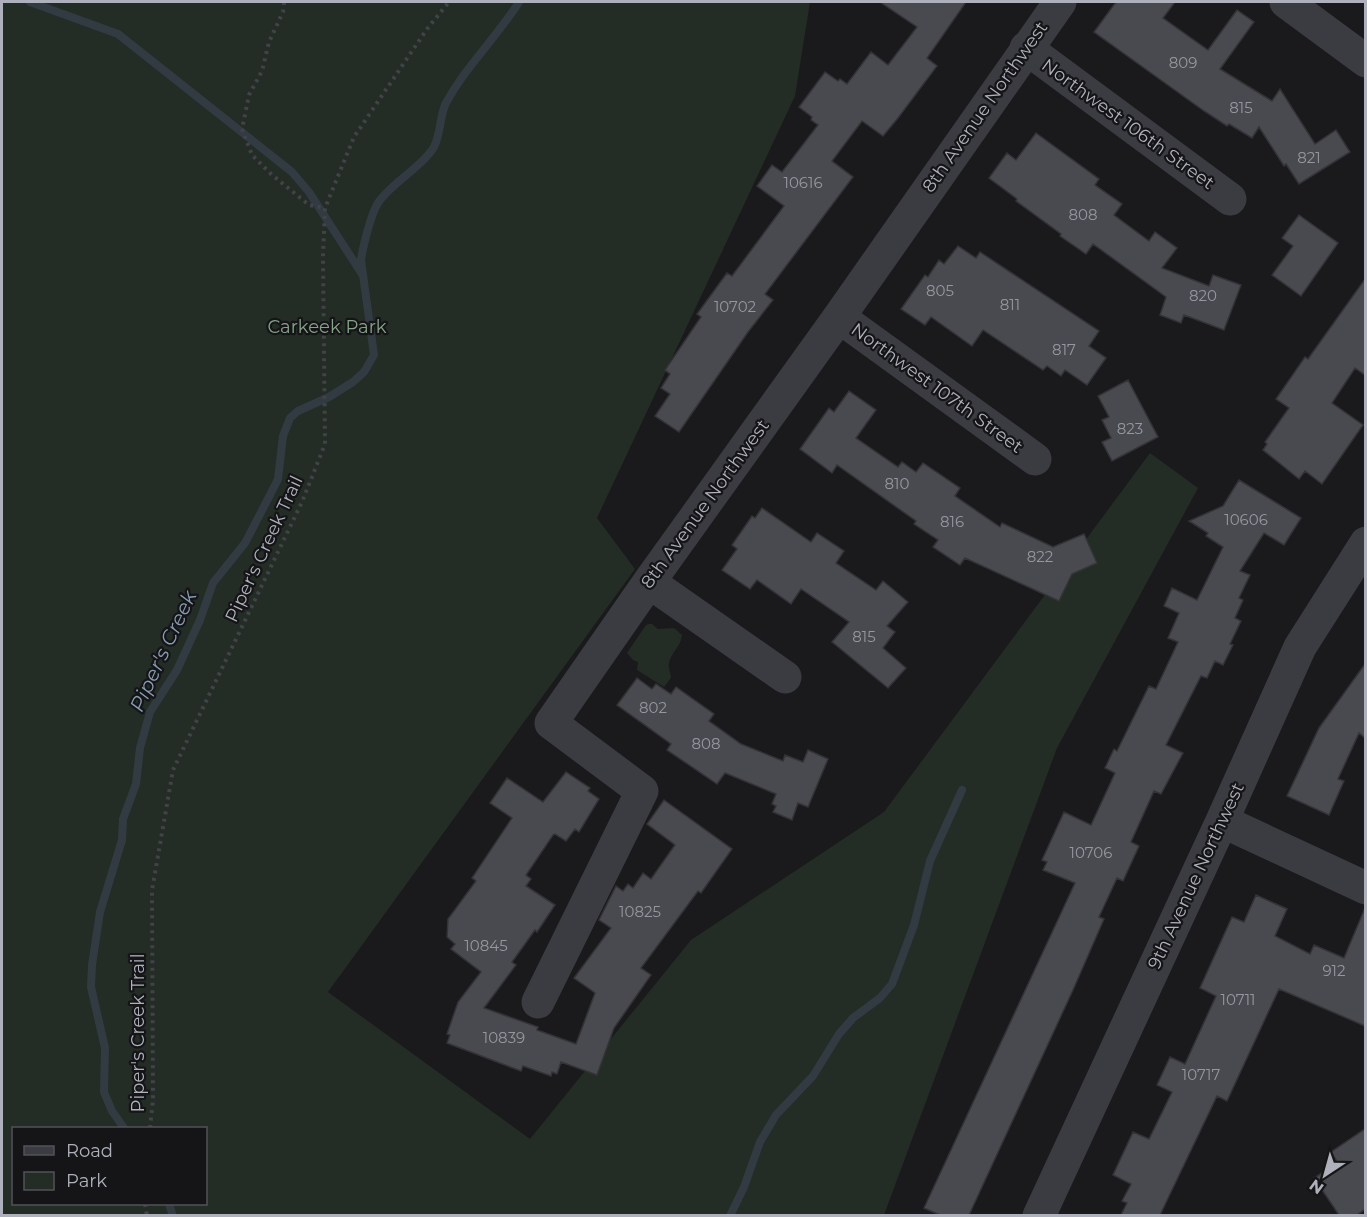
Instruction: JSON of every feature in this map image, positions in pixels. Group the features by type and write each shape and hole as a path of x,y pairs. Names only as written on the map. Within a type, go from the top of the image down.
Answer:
{"street":[{"name":"8th Avenue Northwest","path":"538,1002 642,791 552,723 649,582 1060,2"},
{"path":"1286,2 1365,62"},
{"name":"Northwest 106th Street","path":"1026,48 1230,199"},
{"name":"Northwest 107th Street","path":"838,317 1035,459"},
{"name":"9th Avenue Northwest","path":"1039,1215 1300,647 1365,543"},
{"path":"649,582 784,677"},
{"path":"1222,821 1365,888"}],"path":[{"path":"284,2 283,12 269,42 262,71 249,95 242,129 252,154 271,174 309,205 325,208"},
{"name":"Piper's Creek Trail","path":"150,1127 153,1100 152,890 173,770 298,512 325,444 322,256 325,208 354,137 427,29 449,2"}],"green space":[{"name":"Carkeek Park","path":"2,2 810,2 795,96 597,518 635,569 328,992 530,1139 691,940 884,812 1150,453 1198,488 1057,748 884,1215 2,1216"},
{"path":"649,624 658,629 674,628 682,635 669,663 671,678 664,687 637,670 638,662 627,653"}],"building":[{"path":"880,2 966,2 927,58 937,66 883,136 862,121 832,161 853,177 765,294 773,300 748,332 679,432 655,416 670,394 661,388 670,374 665,370 701,317 697,314 727,273 732,276 784,206 757,186 772,165 782,172 818,125 799,107 825,72 847,84 871,52 888,65 917,27"},
{"path":"1116,2 1175,2 1163,18 1208,50 1237,10 1254,22 1220,69 1272,101 1280,89 1315,144 1336,130 1350,152 1299,184 1286,164 1284,166 1259,127 1252,138 1229,124 1227,126 1094,32"},
{"path":"1036,133 1099,179 1095,185 1122,204 1114,215 1149,241 1155,232 1177,248 1162,268 1209,286 1213,275 1241,285 1224,330 1184,315 1181,323 1160,315 1166,297 1093,244 1086,254 1060,236 1061,234 989,178 1007,153 1016,160"},
{"path":"1299,215 1338,243 1301,296 1272,275 1293,246 1282,238"},
{"path":"958,246 976,258 980,252 1099,331 1089,346 1106,358 1087,385 1065,370 1061,376 1047,366 1043,370 983,330 972,346 931,317 925,325 901,309 925,275 928,277 939,260 944,264"},
{"path":"1365,279 1365,375 1355,368 1332,403 1363,425 1322,484 1305,471 1299,479 1263,450 1267,444 1265,442 1289,408 1276,399 1305,357 1308,359"},
{"path":"1128,380 1158,437 1112,461 1102,442 1111,438 1102,420 1109,417 1098,396"},
{"path":"849,391 876,410 856,438 898,467 902,462 916,472 923,463 960,488 955,496 1000,527 1002,523 1053,547 1084,534 1097,563 1072,574 1059,601 965,558 960,565 933,547 938,540 914,524 916,521 837,465 832,473 800,449 829,408 834,412"},
{"path":"1239,480 1301,518 1284,545 1264,533 1240,571 1250,575 1239,598 1243,600 1235,618 1241,621 1230,644 1233,645 1223,665 1215,661 1207,678 1201,676 1166,745 1183,753 1161,794 1154,791 1131,842 1139,846 1123,881 1117,878 1099,917 1104,919 969,1215 940,1215 924,1208 1075,883 1043,870 1047,862 1042,860 1064,812 1091,825 1115,773 1105,768 1114,749 1117,751 1149,686 1156,689 1178,642 1168,638 1179,613 1164,606 1172,588 1197,600 1223,547 1206,536 1208,533 1189,521 1223,506"},
{"path":"762,508 811,542 817,533 844,551 836,563 876,590 883,581 908,602 887,626 895,632 883,648 906,668 888,688 832,642 849,622 801,589 791,604 757,580 750,589 722,570 737,549 732,545 752,516 755,518"},
{"path":"1365,664 1365,738 1359,733 1338,779 1344,781 1329,815 1287,796 1319,728"},
{"path":"637,678 652,689 656,684 671,694 676,687 714,714 709,721 741,744 783,761 785,755 803,762 808,750 828,759 808,807 798,803 792,820 773,812 776,806 772,804 776,794 725,773 717,784 667,750 671,744 617,705"},
{"path":"566,772 590,788 588,791 599,799 579,832 575,829 566,841 553,835 526,875 531,879 526,886 555,905 537,932 535,930 512,962 516,965 484,1008 538,1027 537,1030 576,1044 595,993 574,978 611,928 599,920 616,886 623,891 628,884 633,888 643,873 651,879 675,845 647,824 664,800 732,849 701,893 698,891 641,968 651,975 614,1028 597,1075 561,1062 557,1074 552,1072 551,1076 523,1066 521,1071 447,1043 450,1035 447,1034 458,1002 481,972 451,949 455,944 447,937 448,919 476,881 472,878 512,818 490,803 507,778 543,802"},
{"path":"1256,895 1287,909 1275,936 1310,954 1314,945 1344,958 1365,908 1365,1026 1279,989 1227,1101 1217,1096 1160,1215 1121,1215 1127,1203 1122,1201 1131,1184 1113,1175 1133,1132 1149,1139 1172,1092 1157,1085 1170,1057 1185,1064 1216,996 1200,988 1232,917 1244,922"},
{"path":"1365,1129 1365,1209 1357,1215 1339,1215 1314,1178 1338,1163 1331,1152"}],"waterway":[{"path":"30,2 118,34 292,172 309,192 362,274"},
{"name":"Piper's Creek","path":"123,1127 112,1111 104,1092 105,1048 91,987 92,965 100,912 122,840 123,819 136,784 140,748 150,712 177,670 200,620 213,583 245,543 278,479 283,436 290,418 298,411 329,397 353,382 364,372 374,355 361,260 375,208 383,196 422,162 434,147 446,103 454,89 519,2"},
{"path":"730,1216 744,1187 760,1142 776,1115 813,1076 839,1034 853,1018 880,998 892,984 914,925 930,861 962,790"},
{"name":"Piper's Creek","path":"169,1205 173,1216"}]}
